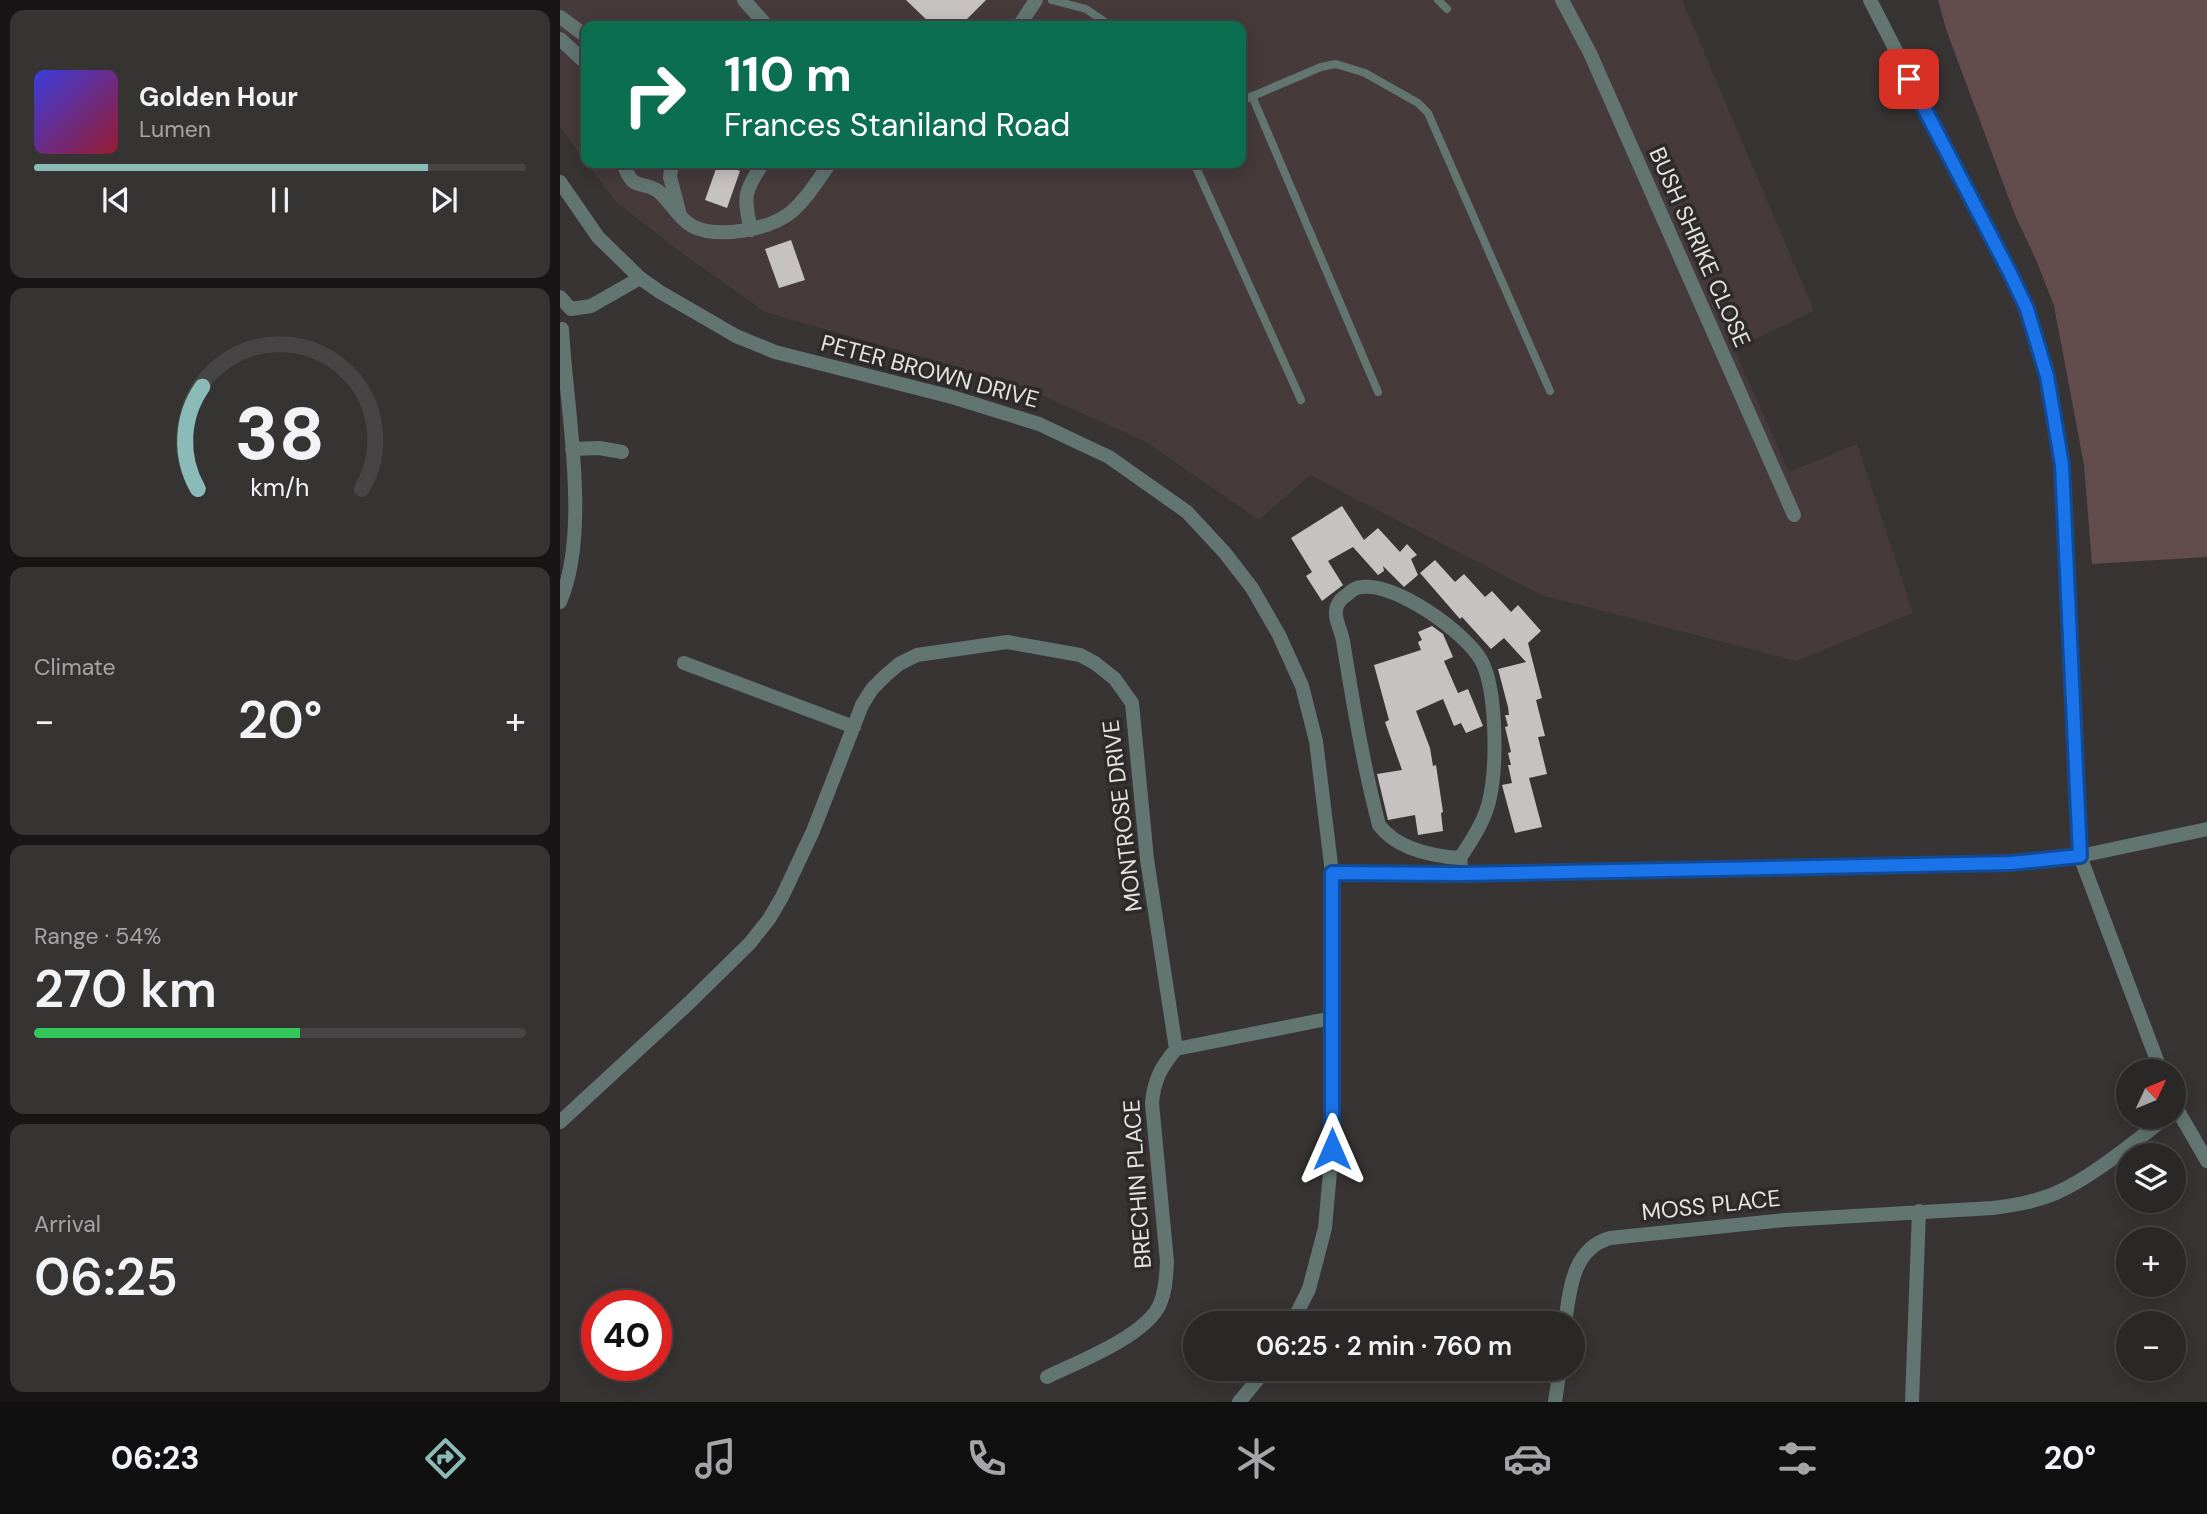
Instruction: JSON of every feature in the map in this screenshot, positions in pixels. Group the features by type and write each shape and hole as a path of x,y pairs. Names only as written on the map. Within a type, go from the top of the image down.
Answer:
{"street":[{"path":"744,0 762,21"},
{"path":"1022,21 1036,0"},
{"name":"BUSH SHRIKE CLOSE","path":"1562,0 1590,53 1794,515"},
{"path":"1870,0 2027,309 2047,376 2062,465 2080,856 2156,1059"},
{"path":"560,17 581,32"},
{"path":"560,39 581,58"},
{"path":"626,168 636,184 656,189 690,225 708,231 732,232 751,230 788,215 799,205 826,168"},
{"path":"671,168 670,177 681,216"},
{"path":"751,230 744,202 748,186 760,168"},
{"name":"PETER BROWN DRIVE","path":"560,182 598,237 640,278 660,292 736,336 775,352 953,397 1039,424 1109,457 1187,512 1225,553 1252,588 1279,635 1303,686 1316,741 1332,873 1332,1149 1325,1228 1308,1289 1298,1311"},
{"path":"571,309 591,306 640,278"},
{"path":"560,297 571,309"},
{"path":"560,602 572,567 573,551 572,449 561,330 571,309"},
{"path":"572,449 599,448 622,452"},
{"path":"1460,859 1439,857 1410,847 1386,834 1379,825 1342,637 1335,615 1338,603 1351,591 1362,587 1401,596 1423,607 1460,635 1480,659 1487,676 1491,697 1494,761 1490,799 1479,827 1460,859 1462,874"},
{"name":"MONTROSE DRIVE","path":"560,1122 689,1003 750,943 769,919 813,831 862,705 872,688 899,664 917,655 1007,642 1080,655 1115,679 1132,703 1147,859 1176,1049"},
{"path":"684,663 854,727"},
{"path":"1332,873 1462,874 2011,863 2080,856 2207,829"},
{"path":"1176,1049 1332,1018"},
{"name":"BRECHIN PLACE","path":"1047,1377 1120,1341 1148,1320 1159,1307 1165,1286 1167,1262 1152,1103 1153,1085 1158,1072 1176,1049"},
{"name":"MOSS PLACE","path":"1567,1311 1576,1268 1583,1255 1599,1241 1771,1222 1993,1208 2027,1203 2057,1193 2149,1129"},
{"path":"2185,1129 2207,1161"},
{"path":"1912,1402 1919,1211"},
{"path":"1239,1402 1256,1381"},
{"path":"1555,1402 1558,1381"}],"lane":[{"path":"1052,0 1086,9 1104,21"},
{"path":"1438,0 1447,9"},
{"path":"1246,99 1321,67 1336,64 1365,73 1418,103 1428,113 1550,391"},
{"path":"1252,96 1378,392"},
{"path":"1196,168 1301,400"}],"shaded area":[{"path":"560,0 1682,0 1814,311 1734,349 1789,472 1857,444 1913,613 1796,661 1541,595 1310,475 1259,520 1146,442 1017,384 765,312 679,251 615,201 591,168 1246,168 1246,21 581,21 581,155 560,127"},
{"path":"1938,0 2207,0 2207,557 2092,564 2084,465 2054,306 2015,215 1947,32"}],"building":[{"path":"906,0 986,0 965,21 928,21"},
{"path":"716,168 740,171 727,208 705,200"},
{"path":"791,240 805,280 779,288 765,249"},
{"path":"1342,506 1364,540 1378,528 1400,552 1407,544 1417,555 1411,559 1418,575 1404,587 1383,566 1384,571 1378,575 1353,547 1328,561 1343,585 1322,601 1306,576 1312,572 1291,538"},
{"path":"1435,560 1455,582 1464,574 1485,597 1492,591 1511,612 1518,605 1541,631 1528,643 1542,698 1536,700 1545,736 1538,737 1547,774 1529,778 1542,827 1515,833 1502,785 1512,783 1508,765 1511,765 1508,753 1511,752 1505,727 1508,726 1505,715 1509,715 1508,707 1498,669 1526,662 1504,638 1491,649 1462,617 1460,619 1420,573"},
{"path":"1432,626 1443,634 1453,657 1444,661 1458,693 1468,689 1483,726 1466,733 1461,723 1454,726 1443,699 1416,711 1430,748 1433,766 1436,765 1443,812 1443,831 1418,835 1415,815 1388,820 1377,774 1402,770 1385,722 1389,720 1374,665 1421,650 1418,642 1422,640 1418,632"}],"route":[{"path":"1332,1149 1332,873 1462,874 2011,863 2080,856 2062,465 2047,376 2027,309 1988,227 1909,79"}]}
